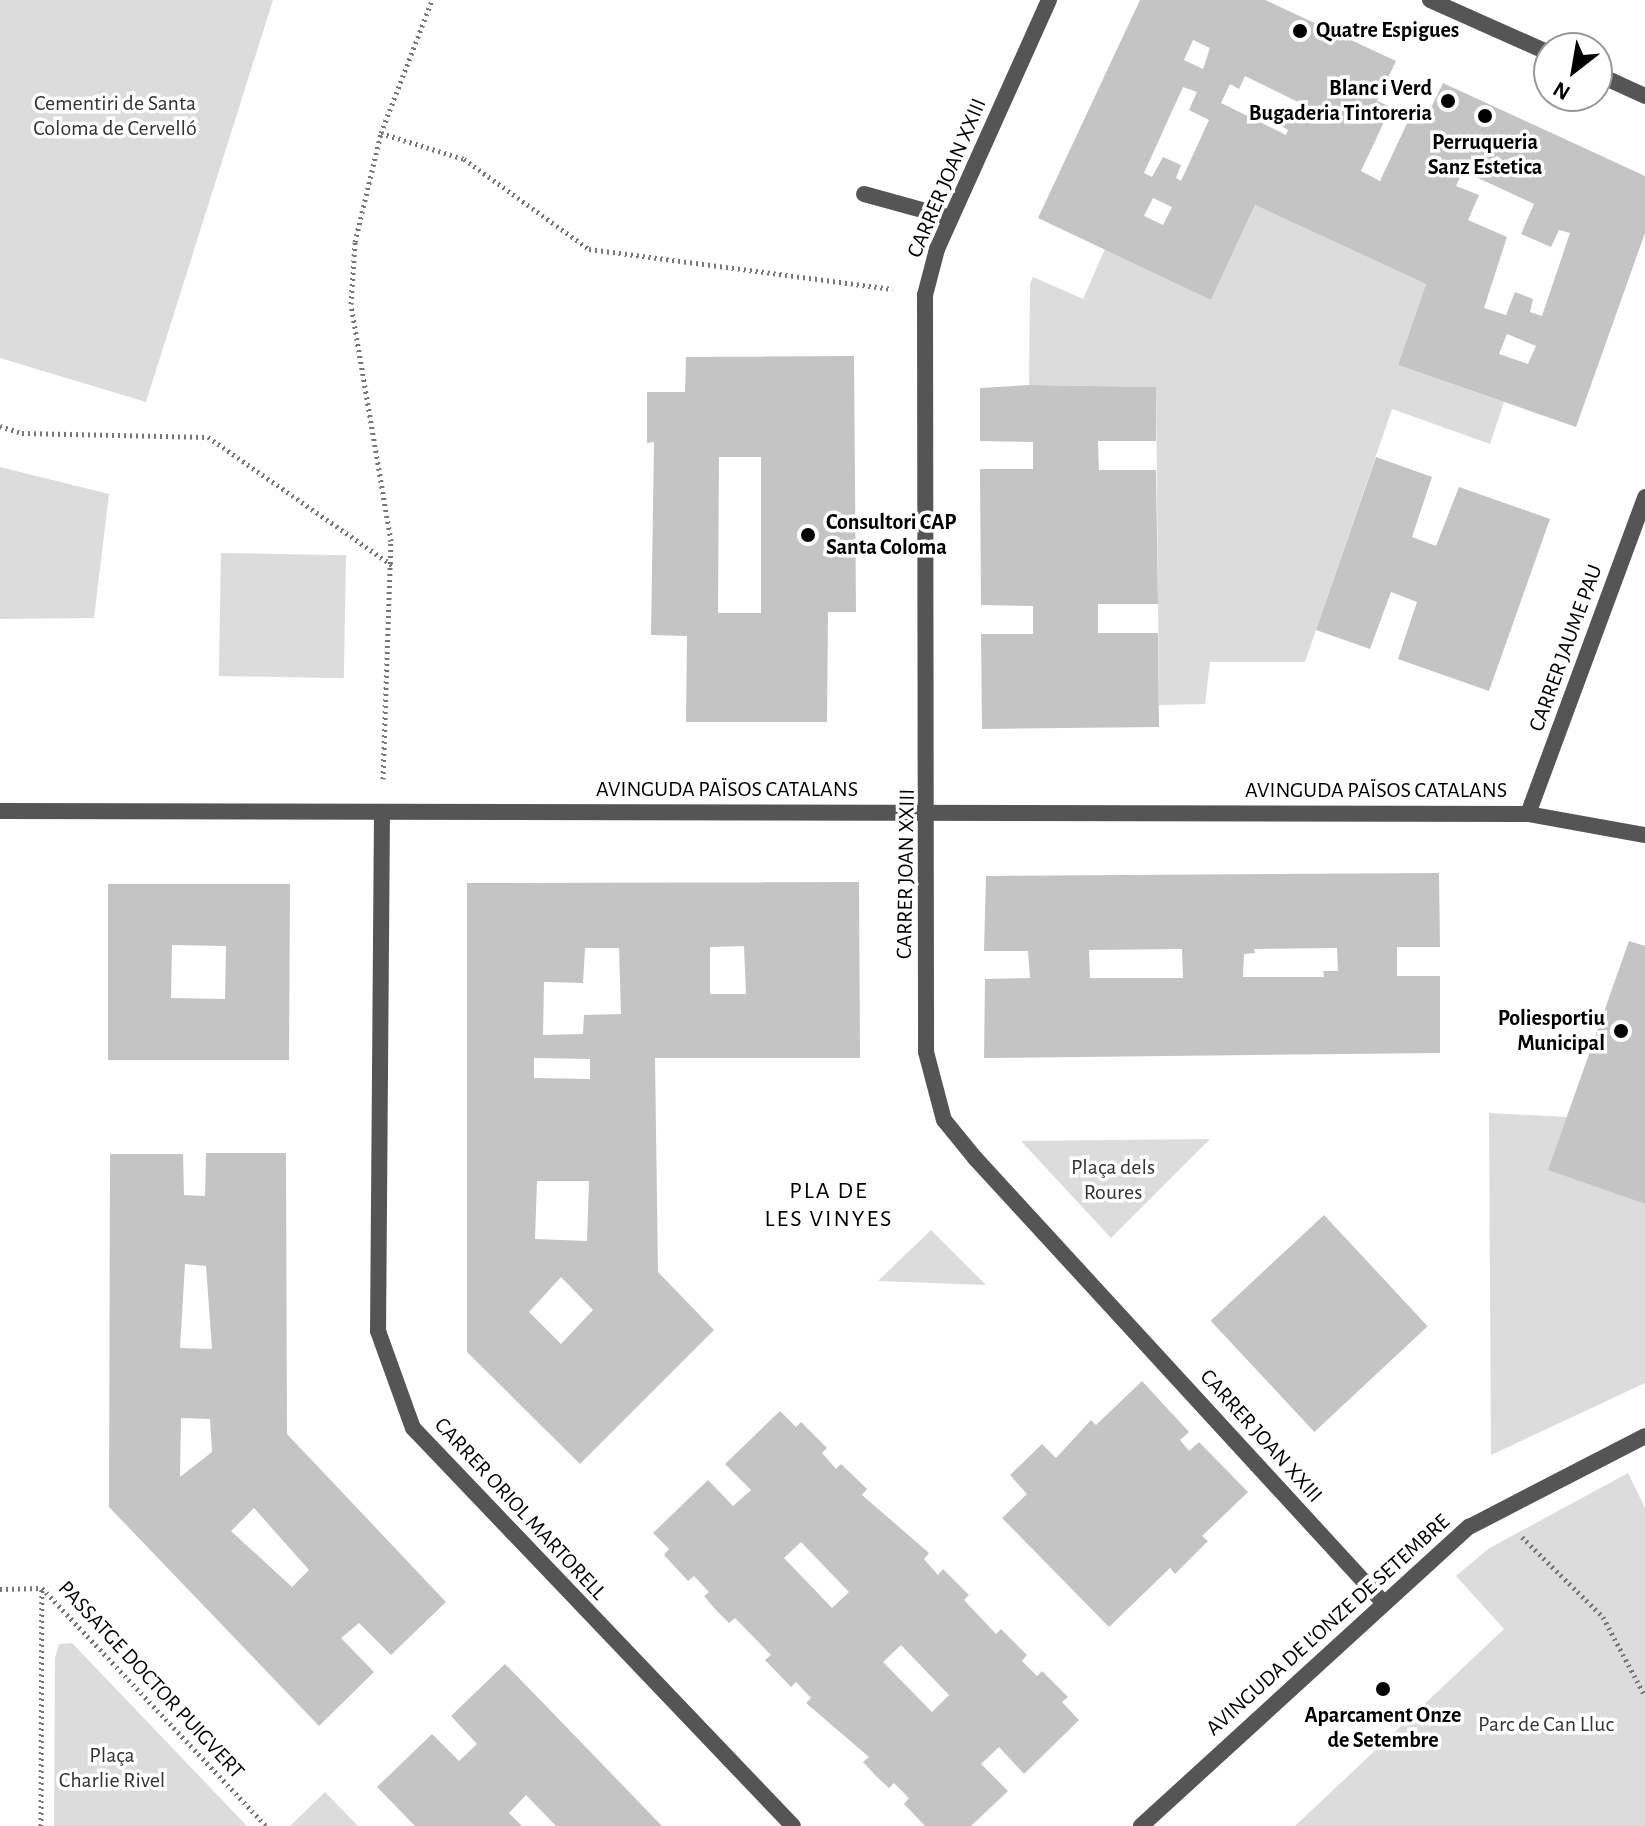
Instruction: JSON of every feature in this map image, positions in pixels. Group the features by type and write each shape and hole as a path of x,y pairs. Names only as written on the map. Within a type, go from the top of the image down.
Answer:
{"street":[{"name":"CARRER JOAN XXIII","path":"1049,0 951,218 925,295 930,812 926,1052 944,1120 1382,1601"},
{"path":"1430,0 1533,46"},
{"path":"1613,81 1645,96"},
{"path":"864,194 951,218"},
{"name":"CARRER JAUME PAU","path":"1528,814 1645,497"},
{"name":"AVINGUDA PAÏSOS CATALANS","path":"0,811 1528,814 1645,835"},
{"name":"CARRER ORIOL MARTORELL","path":"382,812 378,1331 413,1428 793,1826"},
{"name":"AVINGUDA DE L'ONZE DE SETEMBRE","path":"1141,1826 1382,1601 1469,1527 1645,1436"}],"path":[{"path":"382,812 392,565 367,375 351,304 355,242 381,133 432,0"},
{"path":"381,133 464,159 589,249 766,269 925,295"},
{"path":"0,426 22,433 208,437 392,565"},
{"path":"1518,1533 1603,1617 1645,1696"},
{"path":"0,1589 42,1588"},
{"name":"PASSATGE DOCTOR PUIGVERT","path":"41,1826 42,1588"},
{"name":"PASSATGE DOCTOR PUIGVERT","path":"42,1588 266,1826"}],"green space":[{"name":"Cementiri de Santa Coloma de Cervelló","path":"0,0 273,0 146,402 0,358"},
{"path":"1255,205 1426,284 1398,365 1504,402 1490,444 1392,409 1305,662 1210,662 1205,704 1159,705 1156,387 1029,385 1030,284 1033,277 1083,299 1105,249 1211,300"},
{"path":"0,467 109,494 94,618 0,619"},
{"path":"221,553 346,555 344,678 219,676"},
{"path":"1489,1113 1567,1117 1549,1170 1645,1204 1645,1383 1491,1455"},
{"name":"Plaça dels Roures","path":"1210,1139 1111,1238 1021,1141"},
{"path":"931,1230 986,1285 878,1281"},
{"name":"Parc de Can Lluc","path":"1628,1473 1645,1508 1645,1826 1295,1826 1504,1629 1456,1576 1488,1549"},
{"name":"Plaça Charlie Rivel","path":"72,1643 245,1826 54,1826 55,1658 59,1644"},
{"path":"325,1792 358,1826 290,1826"}],"building":[{"path":"1140,0 1265,0 1396,61 1377,101 1391,107 1361,171 1380,181 1416,104 1430,110 1443,83 1645,176 1645,233 1576,427 1398,365 1426,284 1255,205 1211,300 1038,218","holes":["1193,40 1210,48 1203,69 1184,60","1245,76 1300,103 1297,110 1288,106 1279,125 1288,130 1286,135 1221,103 1230,84 1239,89","1183,87 1197,92 1189,110 1209,120 1181,181 1176,178 1181,165 1163,157 1152,177 1144,173","1463,171 1534,204 1521,234 1551,247 1559,230 1570,233 1542,316 1530,312 1533,299 1515,292 1506,315 1484,308 1507,237 1468,220 1479,195 1456,186","1153,198 1172,207 1163,225 1144,216","1507,334 1536,346 1528,364 1499,354"]},
{"name":"Consultori CAP Santa Coloma","path":"854,356 856,612 828,612 827,722 686,722 687,636 651,635 654,442 647,443 647,392 685,392 686,357","holes":["719,457 761,457 761,613 718,613"]},
{"path":"1029,385 1156,387 1156,441 1098,441 1099,470 1156,470 1158,604 1098,604 1098,633 1158,633 1159,727 982,729 981,634 1033,634 1033,606 981,605 980,469 1033,469 1033,442 980,441 980,388"},
{"path":"1376,457 1432,477 1412,537 1436,546 1459,487 1550,519 1489,691 1398,659 1417,602 1391,592 1370,649 1316,630"},
{"path":"1439,873 1440,947 1397,947 1397,976 1440,976 1440,1053 984,1058 985,979 1030,978 1028,951 984,951 986,876","holes":["1337,948 1338,971 1323,971 1324,977 1243,977 1244,954 1255,953 1254,949","1182,949 1183,978 1090,978 1089,950"]},
{"path":"859,882 860,1058 655,1058 658,1272 714,1330 580,1464 467,1352 467,883","holes":["744,946 746,994 710,994 710,947","585,948 619,948 621,1014 584,1015 583,1034 543,1035 544,982 583,983","534,1058 590,1059 590,1079 534,1078","537,1181 589,1181 587,1241 535,1239","561,1277 593,1310 561,1344 529,1312"]},
{"path":"108,884 290,884 289,1060 108,1060","holes":["172,945 226,946 225,999 171,998"]},
{"name":"Poliesportiu Municipal","path":"1629,941 1645,946 1645,1204 1548,1170"},
{"path":"206,1153 286,1153 287,1434 446,1602 391,1655 359,1623 341,1638 374,1672 319,1726 109,1507 110,1154 183,1154 184,1195 205,1196","holes":["185,1264 206,1266 212,1349 180,1348","181,1418 210,1419 212,1452 180,1477","254,1508 309,1570 292,1587 231,1531"]},
{"path":"1324,1215 1428,1326 1314,1432 1211,1321"},
{"path":"1142,1381 1189,1432 1180,1440 1189,1451 1199,1442 1248,1492 1202,1536 1208,1541 1175,1574 1170,1568 1109,1627 1002,1518 1027,1494 1010,1475 1042,1444 1056,1458 1091,1420 1096,1425"},
{"path":"780,1411 796,1427 801,1422 827,1448 822,1453 836,1469 841,1464 867,1489 862,1495 929,1553 924,1559 938,1575 943,1569 969,1595 964,1600 996,1634 1001,1629 1027,1655 1022,1661 1037,1676 1042,1671 1068,1697 1062,1702 1079,1720 1024,1774 999,1747 981,1764 1008,1791 971,1826 925,1826 904,1804 909,1798 894,1783 889,1788 878,1778 863,1762 869,1757 806,1703 811,1698 796,1682 791,1687 765,1660 771,1655 735,1618 729,1623 715,1609 704,1596 709,1592 694,1576 688,1581 664,1555 669,1549 653,1533 708,1480 733,1506 751,1490 725,1464","holes":["801,1542 849,1592 832,1608 784,1558","901,1645 949,1695 932,1712 883,1662"]},
{"path":"505,1664 662,1826 556,1826 526,1795 509,1813 522,1826 415,1826 377,1787 432,1734 459,1761 477,1744 451,1716"}],"place":[{"name":"Quatre Espigues","path":"1300,31"},
{"name":"Blanc i Verd Bugaderia Tintoreria","path":"1448,101"},
{"name":"Perruqueria Sanz Estetica","path":"1485,116"},
{"name":"Consultori CAP Santa Coloma","path":"808,535"},
{"name":"Poliesportiu Municipal","path":"1621,1031"},
{"name":"Aparcament Onze de Setembre","path":"1383,1689"}],"district":[{"name":"PLA DE LES VINYES","path":"829,1206"}]}
